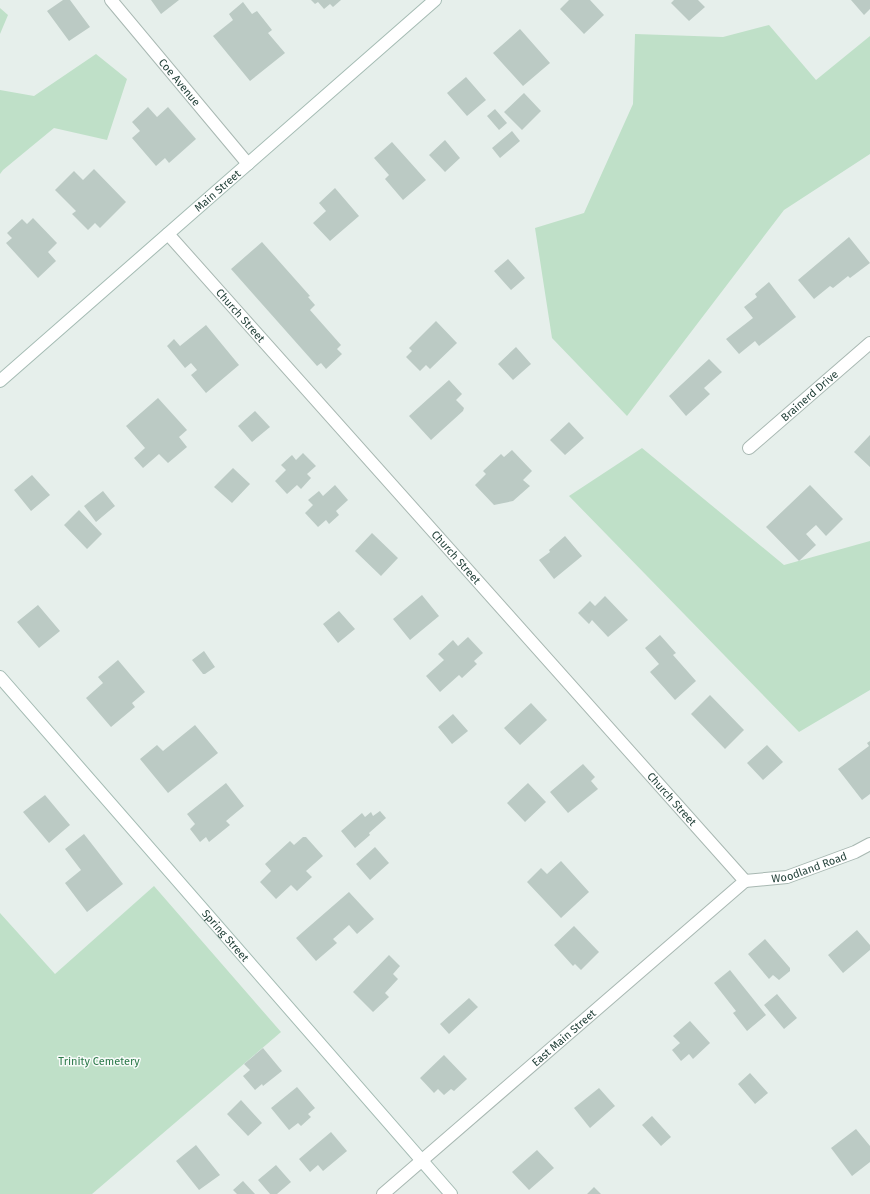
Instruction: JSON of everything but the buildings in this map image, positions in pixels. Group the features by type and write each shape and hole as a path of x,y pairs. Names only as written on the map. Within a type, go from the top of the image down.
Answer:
{"street":[{"name":"Coe Avenue","path":"111,0 248,164"},
{"name":"Main Street","path":"0,381 435,0"},
{"name":"Church Street","path":"168,234 745,881"},
{"name":"Brainerd Drive","path":"749,448 870,343"},
{"name":"Spring Street","path":"0,677 451,1194"},
{"name":"Woodland Road","path":"745,881 787,877 855,852 870,844"},
{"name":"East Main Street","path":"383,1194 745,881"}],"green space":[{"path":"0,8 8,15 0,34"},
{"path":"769,25 816,80 870,36 870,154 784,210 627,416 552,338 535,228 584,213 633,104 635,34 723,37"},
{"path":"96,54 127,79 107,140 54,128 0,174 0,90 34,96"},
{"path":"642,448 784,565 870,541 870,690 799,732 569,496"},
{"name":"Trinity Cemetery","path":"154,886 281,1032 92,1194 0,1194 0,913 55,974"}]}
